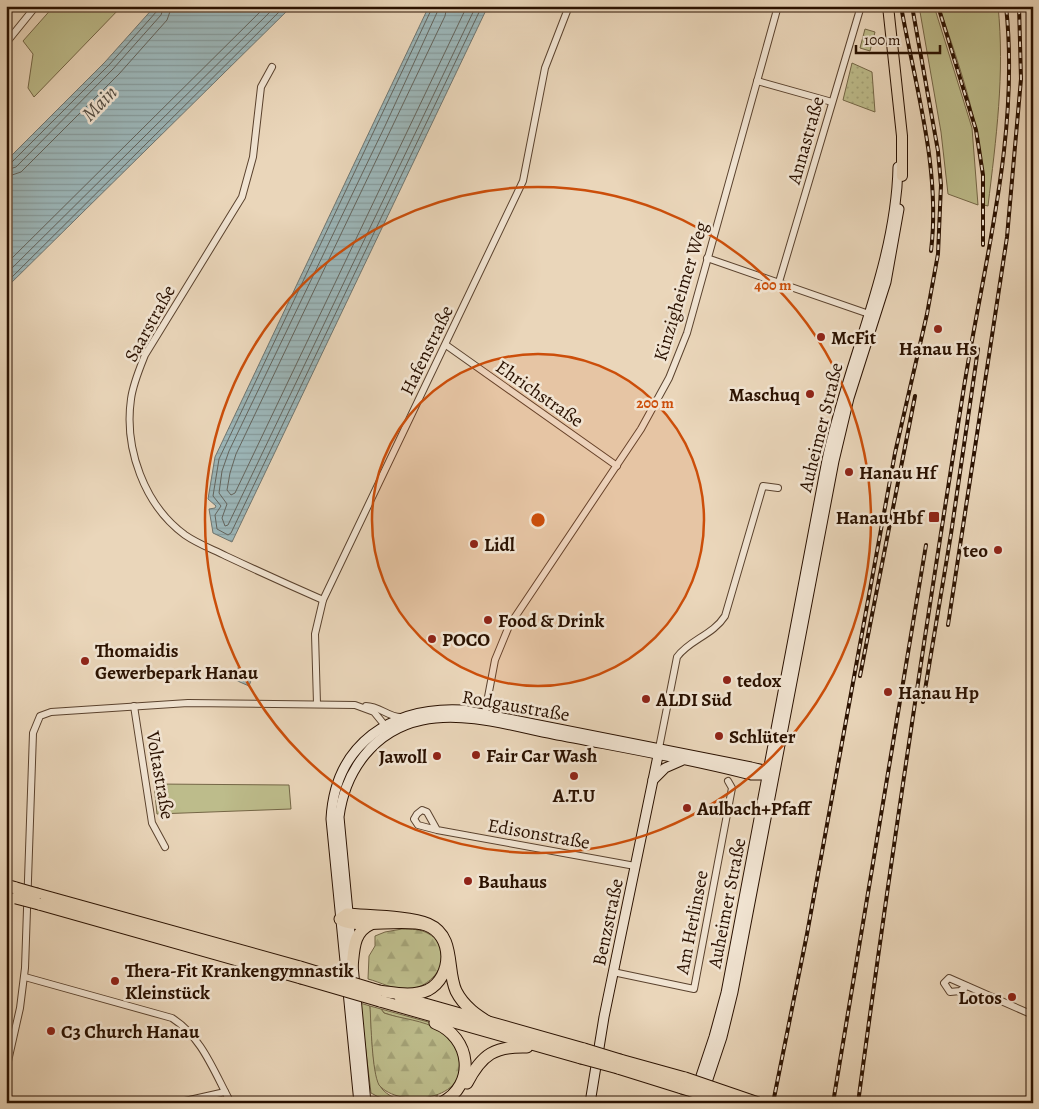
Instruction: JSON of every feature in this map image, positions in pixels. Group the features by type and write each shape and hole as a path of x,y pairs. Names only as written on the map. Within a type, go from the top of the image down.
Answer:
{"highway":[{"path":"11,892 379,996 544,1048"},
{"path":"345,919 374,923 394,921 426,925 442,938 447,957 442,978 429,989 379,996"},
{"path":"345,919 417,921 433,926 447,943 452,980 459,996 468,1007 493,1025"},
{"path":"352,967 356,938 362,930 374,923"},
{"path":"379,996 493,1025 619,1064 758,1103"},
{"path":"379,996 439,1024 458,1039 464,1053 466,1072 458,1088 441,1103"},
{"path":"449,1103 462,1091 478,1064 488,1055 504,1048 544,1048 582,1053"},
{"path":"684,1083 730,1103"},
{"path":"363,1102 379,1103"}],"main road":[{"path":"888,6 900,129 902,176"},
{"name":"Auheimer Straße","path":"700,1103 728,1017 773,783 833,429 869,314 880,272 894,204 900,129"},
{"name":"Auheimer Straße","path":"692,1103 714,1038 726,993 772,750 842,426 877,314 890,264 902,176"},
{"name":"Rodgaustraße","path":"363,1102 352,967 331,819 333,796 348,761 362,743 389,723 402,717 440,710 484,717 751,771"},
{"name":"Rodgaustraße","path":"389,723 484,717"},
{"path":"763,796 760,785 751,771 772,750"},
{"name":"Rodgaustraße","path":"658,752 684,761 768,773"},
{"name":"Benzstraße","path":"590,1103 613,972 658,752"},
{"path":"653,780 665,768 684,761"},
{"path":"773,783 768,773 776,766"},
{"name":"Rodgaustraße","path":"345,919 363,1102"}],"street":[{"path":"6,42 36,6"},
{"name":"Hafenstraße","path":"317,704 315,634 323,600 523,181 545,68 568,6"},
{"name":"Kinzigheimer Weg","path":"484,717 495,660 509,626 617,466 653,408 676,364 778,6"},
{"name":"Annastraße","path":"779,282 861,6"},
{"name":"Saarstraße","path":"272,67 261,87 254,157 242,197 145,356 136,378 131,398 131,435 136,461 147,488 160,508 179,530 202,544 323,600"},
{"path":"757,81 832,102"},
{"path":"707,258 869,314"},
{"name":"Ehrichstraße","path":"446,345 617,466"},
{"path":"658,752 678,657 684,650 716,627 724,616 763,486 778,488"},
{"path":"6,1070 25,977 33,733 40,716 51,712 134,706 317,704 378,708 389,723"},
{"name":"Voltastraße","path":"134,706 152,823 165,847"},
{"path":"357,706 374,712 389,723"},
{"name":"Am Herlinsee","path":"613,972 694,988 732,788 728,781"},
{"name":"Edisonstraße","path":"437,830 635,866"},
{"path":"25,977 172,1018 187,1028 198,1042 231,1103"},
{"path":"967,986 1033,1015"},
{"path":"176,1103 225,1092"}],"green space":[{"path":"54,6 122,6 34,97 28,88 33,54 23,41"},
{"path":"919,6 934,6 972,128 978,205 948,194 941,132"},
{"path":"939,6 998,6 1001,57 1000,81 997,131 988,206 984,205 980,154 970,104"},
{"path":"865,29 875,32 870,51 860,48"},
{"path":"852,63 872,72 875,112 843,100"},
{"path":"154,784 289,785 291,809 157,814"},
{"path":"402,929 423,931 437,941 442,949 440,968 427,983 406,989 392,987 368,979 369,956 375,946 375,936"},
{"path":"360,1003 370,1006 374,1063 379,1084 390,1096 415,1103 386,1101 371,1093"},
{"path":"370,1006 381,1009 384,1013 426,1024 446,1035 454,1044 459,1056 460,1071 455,1083 445,1091 417,1098 402,1097 389,1092 379,1085 373,1059"},
{"path":"381,1009 439,1025 437,1103 428,1103 436,1101 437,1029 384,1013"}],"water":[{"name":"Main","path":"155,6 292,6 6,288 6,161 105,62"},
{"path":"429,6 488,6 232,542 213,533 209,509 216,506 208,499 215,457"},
{"path":"237,668 253,675 249,686 233,679"}],"railway":[{"path":"901,6 930,159 933,220 931,251"},
{"path":"773,1103 807,934 895,453 927,314 938,254 941,185 938,151 912,6"},
{"path":"938,6 976,130 983,175 983,245"},
{"path":"858,1103 936,566 964,387 998,197 1008,102 1009,54 1006,6"},
{"path":"948,625 1007,237 1021,79 1019,6"},
{"path":"923,702 951,534 978,349"},
{"path":"860,676 915,396"},
{"path":"833,1103 926,545"}],"place":[{"name":"Hanau Hs","path":"938,329"},
{"name":"McFit","path":"821,337"},
{"name":"Maschuq","path":"810,394"},
{"name":"Hanau Hf","path":"849,472"},
{"name":"Hanau Hbf","path":"934,517"},
{"name":"Lidl","path":"474,544"},
{"name":"teo","path":"998,550"},
{"name":"Food & Drink","path":"488,620"},
{"name":"POCO","path":"432,639"},
{"name":"Thomaidis Gewerbepark Hanau","path":"85,661"},
{"name":"tedox","path":"727,680"},
{"name":"Hanau Hp","path":"888,692"},
{"name":"ALDI Süd","path":"646,699"},
{"name":"Schlüter","path":"719,736"},
{"name":"Fair Car Wash","path":"476,755"},
{"name":"Jawoll","path":"437,756"},
{"name":"A.T.U","path":"574,776"},
{"name":"Aulbach+Pfaff","path":"687,808"},
{"name":"Bauhaus","path":"468,881"},
{"name":"Thera-Fit Krankengymnastik Kleinstück","path":"115,981"},
{"name":"Lotos","path":"1012,997"},
{"name":"C3 Church Hanau","path":"51,1031"}]}
